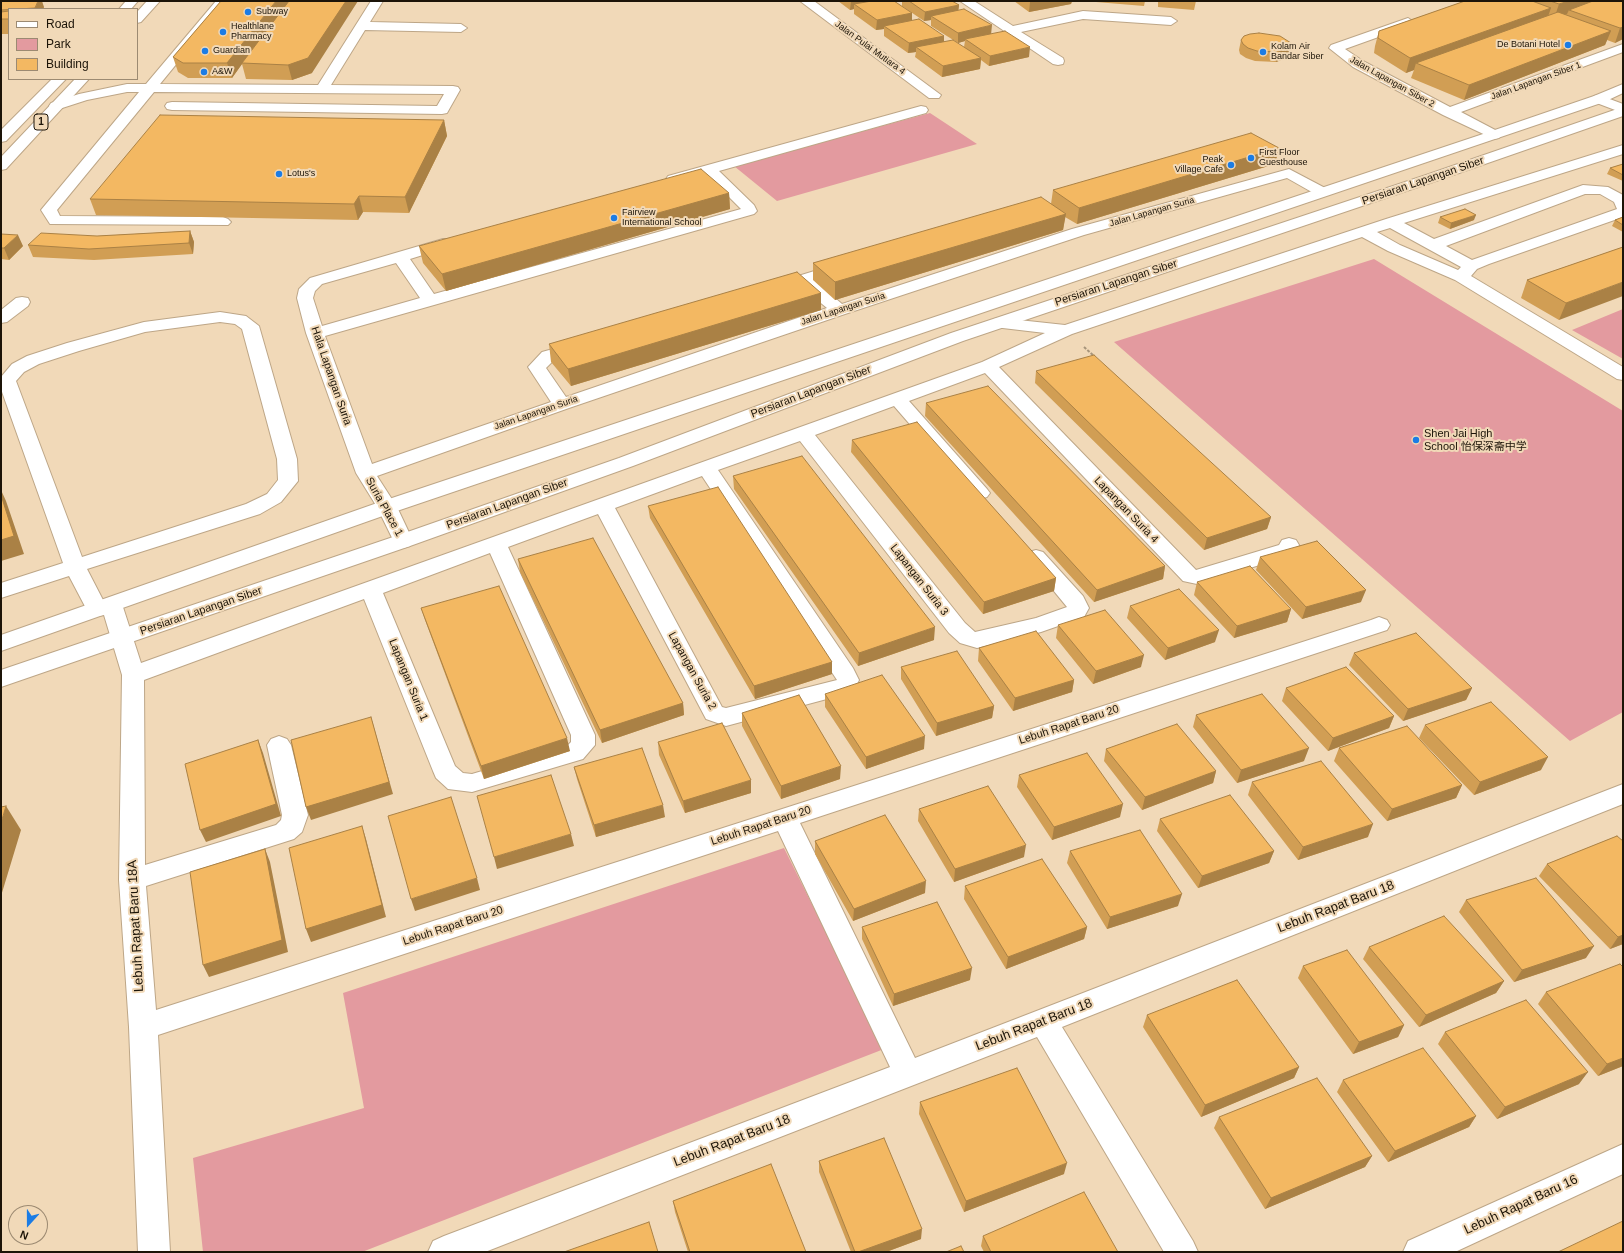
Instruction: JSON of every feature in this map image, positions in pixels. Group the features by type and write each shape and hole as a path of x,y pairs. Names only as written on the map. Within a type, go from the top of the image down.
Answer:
{"main road":[{"path":"138,18 154,1"},
{"path":"222,1 49,210 55,221 82,216 223,222"},
{"path":"322,89 377,1"},
{"name":"Jalan Pulai Mutiara 4","path":"806,1 934,95"},
{"path":"966,1 1058,61"},
{"path":"1011,30 1083,15 1171,21"},
{"name":"Jalan Lapangan Siber 2","path":"1417,19 1335,48 1358,64 1494,135"},
{"path":"362,26 461,28"},
{"path":"1600,41 1622,49"},
{"name":"Jalan Lapangan Siber 1","path":"1448,112 1622,49"},
{"path":"233,88 242,76"},
{"name":"1","path":"1,138 58,80"},
{"name":"1","path":"1,166 81,80"},
{"path":"110,80 127,88"},
{"path":"56,106 84,97 127,88 186,88 233,88 453,90 442,110 368,108 167,111 186,88"},
{"name":"Persiaran Lapangan Siber","path":"1,643 387,507 1494,135 1599,99 1623,88"},
{"path":"357,125 380,89"},
{"path":"1599,99 1623,110"},
{"path":"656,184 921,110"},
{"name":"Persiaran Lapangan Siber","path":"1,679 124,638 626,462 957,337 1431,178 1623,110"},
{"path":"132,674 988,366 1066,330 1365,232 1391,222 1623,149"},
{"name":"Jalan Lapangan Suria","path":"366,474 562,404 839,310 1072,228 1285,167 1322,192"},
{"path":"315,333 749,210 749,208 709,169"},
{"path":"1434,245 1582,189 1603,190 1620,198 1623,206"},
{"path":"1365,232 1394,248 1466,272 1623,212"},
{"path":"1391,222 1434,245 1466,272 1623,375"},
{"path":"430,301 400,256 460,239"},
{"name":"Hala Lapangan Suria","path":"366,474 315,333 306,298 307,289 316,281 400,256"},
{"path":"766,291 855,264"},
{"path":"803,280 839,310"},
{"path":"1,318 22,302"},
{"name":"Lebuh Rapat Baru 18A","path":"75,566 253,509 274,498 288,481 287,459 250,326 240,320 220,317 144,327 33,360 18,368 7,381 75,566 82,582 104,606 124,638 132,674 132,880 143,1026 154,1252"},
{"path":"934,322 957,337"},
{"path":"1000,323 1066,330"},
{"path":"562,404 537,367 541,361 548,356 593,343"},
{"name":"Lapangan Suria 4","path":"988,366 1190,576 1197,577 1289,549 1289,545"},
{"path":"897,398 991,506"},
{"name":"Lapangan Suria 3","path":"803,432 957,628 968,638 977,640 986,638 1041,624 1076,612 1078,608 1075,601 1023,542"},
{"name":"Lapangan Suria 2","path":"603,505 714,713 719,716 726,717 845,686 848,680 706,468"},
{"name":"Suria Place 1","path":"366,474 387,507 403,541"},
{"name":"Lapangan Suria 1","path":"371,589 444,771 457,782 472,783 575,753 583,745 583,735 496,543"},
{"path":"1,591 75,566"},
{"name":"Lebuh Rapat Baru 20","path":"143,1026 1379,625"},
{"path":"132,880 284,832 293,826 295,814 279,745"},
{"name":"Lebuh Rapat Baru 18","path":"444,1252 1621,798"},
{"path":"785,818 908,1074"},
{"path":"1043,1022 1182,1252"},
{"name":"Lebuh Rapat Baru 16","path":"1419,1252 1619,1167"}],"path":[{"path":"1066,330 1100,362"}],"green space":[{"path":"930,113 977,144 777,201 734,166"},
{"name":"Shen Jai High School 怡保深斋中学","path":"1374,259 1623,411 1623,712 1570,741 1114,342"},
{"path":"1623,309 1623,359 1572,330"},
{"path":"784,848 884,1049 362,1252 203,1252 193,1158 364,1108 343,993"}],"building":[{"path":"1,1 38,1 35,8 8,8 8,10 1,10"},
{"path":"221,1 276,1 227,63 183,63 173,57"},
{"path":"289,1 346,1 308,58 288,65 242,63"},
{"path":"872,1 894,1 912,13 877,20 854,4"},
{"path":"909,1 952,1 959,5 925,12"},
{"path":"1465,1 1532,1 1551,8 1410,58 1378,38 1379,31"},
{"path":"1550,1 1569,1 1559,4"},
{"path":"1593,1 1623,1 1623,27 1620,28 1569,10"},
{"path":"964,9 992,25 958,33 931,16"},
{"path":"8,11 8,19 1,19 1,12"},
{"path":"1558,12 1611,31 1469,85 1416,63"},
{"path":"919,19 944,36 909,43 884,26"},
{"path":"1005,31 1030,47 990,56 965,39"},
{"path":"1259,33 1280,36 1291,43 1291,47 1278,52 1257,51 1248,48 1243,44 1241,40 1244,36"},
{"path":"953,40 981,58 943,66 916,47"},
{"name":"Lotus's","path":"160,115 444,120 405,197 359,196 354,204 90,199"},
{"path":"1251,133 1279,148 1079,208 1053,190"},
{"path":"1623,164 1623,175 1610,168"},
{"path":"701,169 729,193 442,274 419,246"},
{"path":"1041,197 1066,214 835,282 813,263"},
{"path":"1465,209 1476,215 1451,223 1440,217"},
{"path":"1623,217 1623,225 1615,220"},
{"path":"190,231 189,243 89,249 28,245 41,233 97,236"},
{"path":"1,234 18,235 4,248 1,248"},
{"path":"1623,247 1623,282 1566,303 1527,280"},
{"path":"797,272 821,293 568,369 549,344"},
{"path":"1094,355 1271,517 1207,538 1036,371"},
{"path":"988,386 1165,566 1097,590 926,403"},
{"path":"917,422 1056,578 984,602 852,440"},
{"path":"802,456 935,627 859,653 733,476"},
{"path":"718,487 832,662 754,686 648,506"},
{"path":"1,495 14,536 1,540"},
{"path":"593,538 683,703 600,730 518,559"},
{"path":"1317,541 1366,590 1306,607 1260,557"},
{"path":"1250,566 1291,609 1237,626 1197,582"},
{"path":"499,586 567,738 481,766 421,608"},
{"path":"1179,589 1219,630 1168,648 1130,606"},
{"path":"1105,610 1144,655 1096,671 1058,625"},
{"path":"1036,631 1074,680 1015,698 979,648"},
{"path":"1416,633 1472,688 1408,709 1354,653"},
{"path":"957,651 994,706 937,723 901,667"},
{"path":"1346,667 1394,716 1333,738 1286,688"},
{"path":"882,675 925,736 866,757 825,694"},
{"path":"1262,694 1309,748 1241,770 1196,715"},
{"path":"799,695 841,766 781,786 742,713"},
{"path":"1491,702 1548,757 1480,782 1425,725"},
{"path":"371,717 389,782 306,807 291,740"},
{"path":"722,723 751,780 683,801 658,742"},
{"path":"1177,724 1216,771 1145,797 1106,749"},
{"path":"1407,726 1462,785 1392,809 1339,748"},
{"path":"258,740 276,804 200,830 185,764"},
{"path":"642,748 663,805 594,825 574,767"},
{"path":"1087,753 1123,804 1054,827 1019,775"},
{"path":"1321,761 1373,824 1303,847 1252,782"},
{"path":"551,775 571,834 494,857 477,796"},
{"path":"988,786 1026,845 955,869 919,809"},
{"path":"1230,795 1274,851 1202,876 1160,819"},
{"path":"451,797 477,878 411,899 388,816"},
{"path":"6,806 1,823 1,807"},
{"path":"885,815 926,881 854,909 815,841"},
{"path":"362,826 382,905 306,929 289,848"},
{"path":"1140,830 1182,894 1110,917 1070,851"},
{"path":"1617,836 1623,841 1623,935 1618,937 1547,864"},
{"path":"265,849 282,940 203,965 190,872"},
{"path":"1042,859 1087,927 1008,957 965,886"},
{"path":"1536,878 1594,946 1522,970 1466,900"},
{"path":"937,902 972,968 894,994 862,927"},
{"path":"1444,916 1504,981 1426,1015 1369,947"},
{"path":"1347,950 1404,1025 1359,1042 1303,966"},
{"path":"1620,964 1623,967 1623,1058 1607,1064 1546,992"},
{"path":"1237,980 1299,1067 1205,1105 1147,1015"},
{"path":"1526,1000 1588,1072 1505,1107 1445,1032"},
{"path":"1423,1048 1476,1116 1395,1151 1343,1080"},
{"path":"1017,1068 1067,1163 966,1201 920,1102"},
{"path":"1317,1078 1372,1156 1271,1198 1219,1117"},
{"path":"884,1138 922,1229 855,1252 819,1161"},
{"path":"771,1164 806,1252 690,1252 673,1201"},
{"path":"1084,1192 1118,1252 991,1252 983,1236"},
{"path":"1623,1221 1623,1252 1558,1252"},
{"path":"649,1222 658,1252 564,1252"},
{"path":"961,1246 964,1252 946,1252"}],"place":[{"name":"Subway","path":"248,12"},
{"name":"Healthlane Pharmacy","path":"223,32"},
{"name":"De Botani Hotel","path":"1568,45"},
{"name":"Guardian","path":"205,51"},
{"name":"Kolam Air Bandar Siber","path":"1263,52"},
{"name":"A&W","path":"204,72"},
{"name":"First Floor Guesthouse","path":"1251,158"},
{"name":"Peak Village Cafe","path":"1231,165"},
{"name":"Lotus's","path":"279,174"},
{"name":"Fairview International School","path":"614,218"},
{"name":"Shen Jai High School 怡保深斋中学","path":"1416,440"}]}
